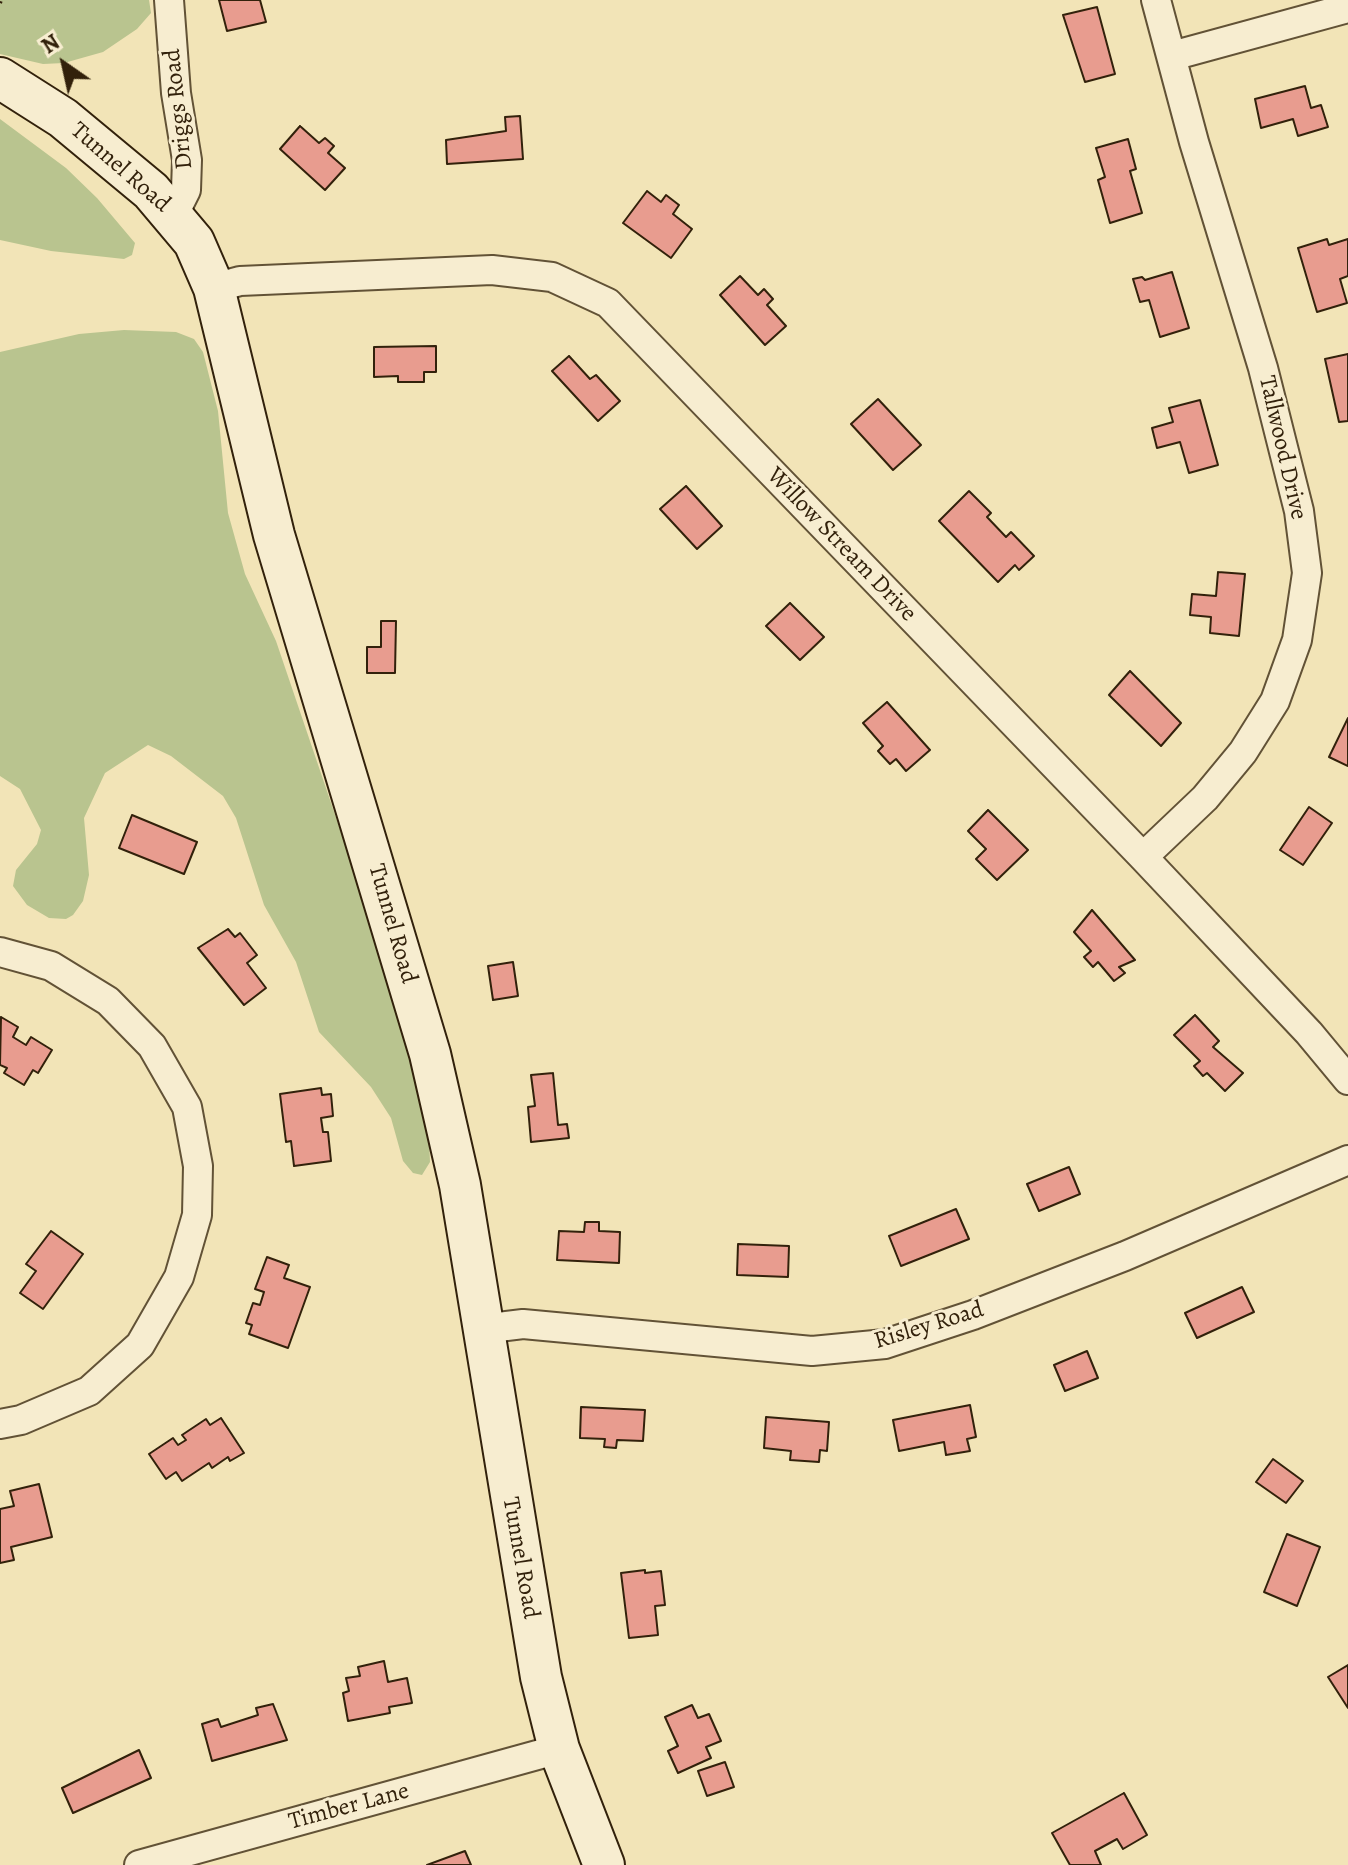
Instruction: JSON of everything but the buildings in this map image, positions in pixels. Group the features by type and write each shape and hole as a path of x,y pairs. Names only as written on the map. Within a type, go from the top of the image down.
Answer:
{"main road":[{"name":"Tunnel Road","path":"0,78 63,118 174,214 194,242 214,288 274,535 430,1054 460,1185 530,1620 559,1749 604,1865"}],"street":[{"name":"Driggs Road","path":"169,0 176,93 187,160 186,190 174,214"},
{"name":"Tallwood Drive","path":"1143,857 1205,798 1243,752 1275,701 1297,640 1307,573 1299,511 1263,368 1202,169 1156,0"},
{"path":"1172,56 1348,8"},
{"name":"Willow Stream Drive","path":"214,288 240,281 492,270 552,277 608,303 1143,857 1309,1033 1348,1080"},
{"path":"0,952 51,966 108,1001 152,1046 187,1107 198,1166 197,1215 179,1277 140,1345 89,1391 21,1420 0,1424"},
{"name":"Risley Road","path":"482,1329 523,1324 812,1351 885,1344 973,1315 1125,1256 1348,1160"},
{"name":"Timber Lane","path":"139,1865 559,1749"}],"green space":[{"path":"0,0 149,0 151,13 137,29 103,52 64,63 43,64 0,54"},
{"path":"0,119 66,168 97,198 135,243 132,255 124,259 51,251 0,240"},
{"path":"124,330 176,332 194,339 203,352 218,411 228,513 245,574 276,641 381,950 428,1115 430,1162 422,1175 413,1173 403,1161 391,1118 371,1087 319,1032 296,962 264,905 236,818 223,796 171,756 148,745 105,773 84,818 89,875 83,901 73,915 66,919 49,918 27,905 13,886 16,870 37,844 41,830 20,789 0,776 0,352 79,334"}]}
